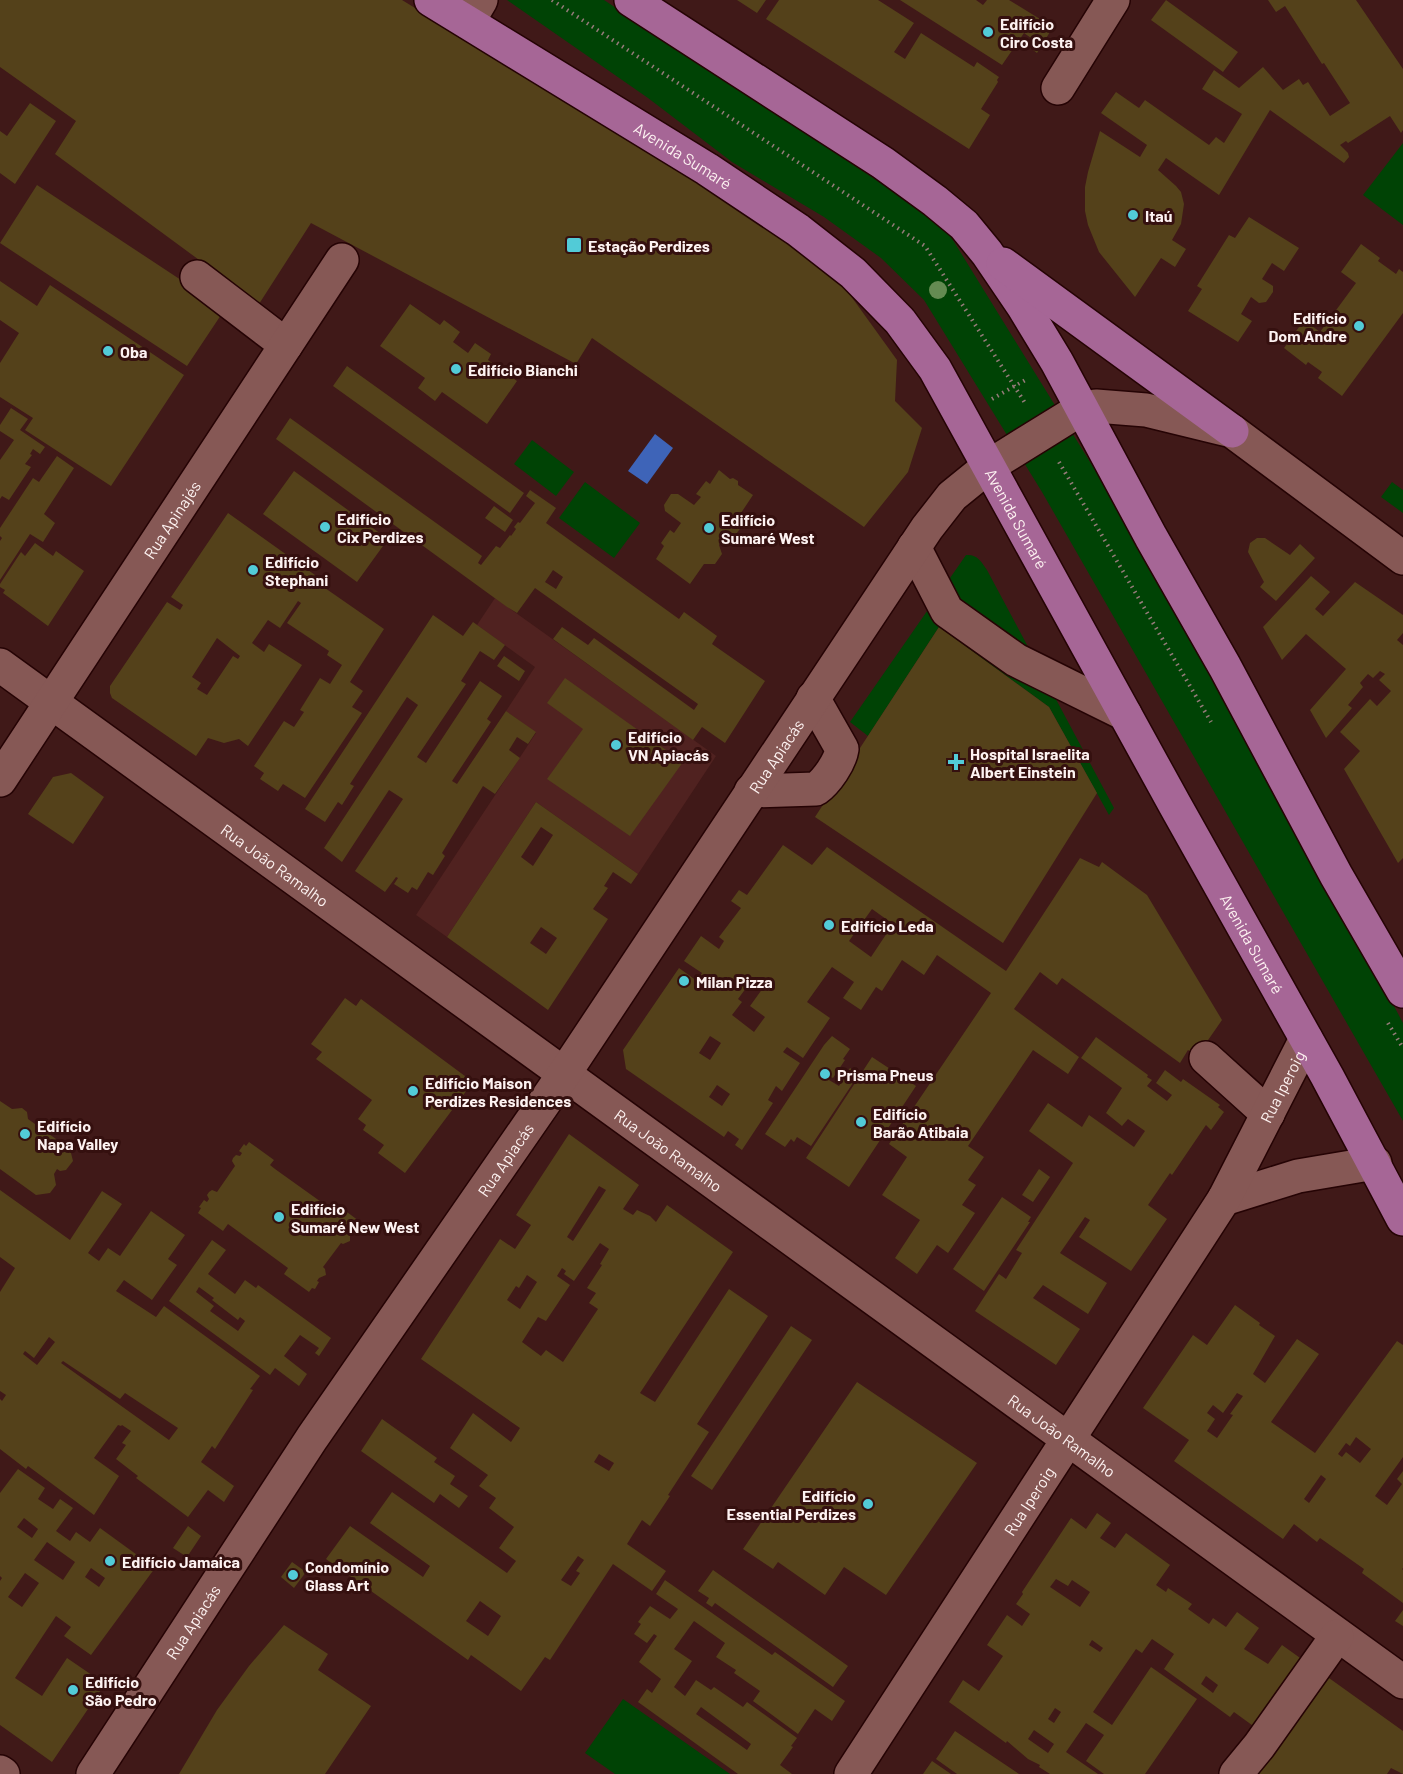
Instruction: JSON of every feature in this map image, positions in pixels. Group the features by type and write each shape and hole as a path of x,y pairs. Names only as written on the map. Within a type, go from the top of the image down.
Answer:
{"main road":[{"name":"Avenida Sumaré","path":"431,0 475,11 798,230 853,273 900,321 935,369 1375,1163 1403,1218"},
{"path":"631,0 883,163 964,225 987,253 1051,353 1225,667 1336,875 1403,991"},
{"path":"987,253 1232,431"}],"street":[{"path":"1058,88 1113,0"},
{"name":"Rua Apinajés","path":"0,780 342,260"},
{"path":"197,277 286,345"},
{"path":"1081,409 1096,406 1146,410 1232,431 1403,558"},
{"name":"Rua Apiacás","path":"93,1774 312,1438 564,1074 927,528 952,496 989,466 1081,409"},
{"path":"914,547 947,611 1016,660 1125,714"},
{"name":"Rua João Ramalho","path":"0,665 1403,1682"},
{"path":"751,791 816,789 841,756 842,749 813,698"},
{"name":"Rua Iperoig","path":"851,1774 1224,1199 1306,1039"},
{"path":"1206,1058 1268,1114"},
{"path":"1224,1199 1298,1176 1375,1163"},
{"path":"1236,1774 1259,1746 1337,1636"}],"path":[{"path":"988,401 1035,374"}],"shaded area":[{"path":"495,598 716,756 638,874 536,802 447,937 416,915 536,733 506,711 535,667 477,625"}],"green space":[{"path":"507,0 604,0 943,224 1095,470 1151,573 1312,851 1403,1023 1403,1121 1042,492 924,300 881,258 824,217 732,162 648,98"},
{"path":"1403,143 1403,225 1363,195"},
{"path":"532,440 574,472 556,496 514,464"},
{"path":"585,482 640,523 614,558 559,518"},
{"path":"1392,482 1403,490 1403,513 1381,497"},
{"path":"966,555 976,557 987,570 1114,808 1109,815 1049,707 939,627 868,736 850,722"},
{"path":"623,1699 730,1774 615,1774 585,1753"}],"water":[{"path":"655,434 673,448 647,484 628,471"}],"building":[{"name":"Estação Perdizes","path":"0,0 402,0 706,186 830,267 897,360 895,401 922,428 908,472 864,527 592,338 576,364 311,223 259,304 55,154 76,121 0,67"},
{"path":"737,0 766,0 757,13"},
{"path":"779,0 878,0 914,23 894,52 905,59 921,33 974,67 977,62 999,77 981,109 990,115 969,149 766,19"},
{"name":"Edifício Ciro Costa","path":"900,0 976,0 983,5 987,0 1009,0 1053,27 1037,53 1033,50 1038,43 1024,33 1002,65"},
{"path":"1166,0 1238,52 1223,72 1151,20"},
{"path":"1268,0 1356,0 1403,69 1403,130 1401,133 1390,116 1348,143 1346,141 1340,145 1349,157 1344,163 1270,110 1219,195 1166,158 1158,170 1181,192 1184,204 1181,224 1172,240 1186,249 1175,267 1161,258 1135,297 1099,252 1085,211 1085,187 1100,131 1140,157 1147,145 1101,113 1116,92 1139,108 1145,100 1209,145 1216,137 1224,143 1242,114 1202,89 1214,70 1239,88 1263,67 1283,90 1299,79 1303,85 1308,82 1330,116 1350,103 1285,6 1276,12"},
{"path":"30,103 56,121 15,184 0,173 0,131 7,136"},
{"path":"37,185 225,309 187,366 0,243"},
{"path":"1249,217 1299,248 1284,271 1272,263 1262,279 1273,286 1273,292 1266,302 1259,303 1251,297 1241,314 1252,321 1238,342 1188,311 1202,289 1197,286 1229,235 1235,238"},
{"name":"Edifício Dom Andre","path":"1361,244 1380,258 1378,261 1396,274 1399,269 1403,272 1403,313 1342,396 1318,378 1322,372 1308,362 1306,365 1284,348 1304,320 1320,332 1356,283 1341,272"},
{"path":"0,281 37,306 50,285 184,375 111,486 25,430 33,418 0,397 0,363 19,333 0,320"},
{"name":"Edifício Bianchi","path":"410,304 440,325 444,320 460,332 453,342 468,353 475,343 491,354 488,360 517,381 487,424 442,392 435,401 418,388 425,378 380,346"},
{"path":"347,366 524,493 510,513 333,386"},
{"path":"11,408 28,419 20,430 45,447 40,454 33,449 30,454 32,455 25,464 31,467 9,500 2,496 0,499 0,460 14,440 0,431 0,425"},
{"path":"290,418 482,556 478,563 481,565 496,546 500,548 511,536 516,529 514,527 518,522 520,523 535,503 526,496 530,490 556,508 546,523 679,619 684,612 717,636 712,644 765,681 725,743 702,727 693,740 553,639 562,627 588,645 594,638 694,710 698,704 535,588 517,613 507,607 276,439","holes":["553,570 563,577 556,589 545,582"]},
{"path":"57,456 74,468 44,514 55,523 43,542 30,534 0,580 0,541 2,538 0,528 33,478 39,482"},
{"name":"Edifício Sumaré West","path":"719,470 730,479 738,481 738,485 753,495 739,516 742,526 734,537 725,536 719,545 722,554 715,564 704,564 690,584 656,559 664,546 661,543 670,530 674,533 681,523 665,511 664,505 671,494 678,494 694,505 701,497 696,494 706,481 710,484"},
{"name":"Edifício Cix Perdizes","path":"294,471 388,539 357,582 263,514"},
{"path":"494,506 513,520 505,532 485,518"},
{"path":"228,513 315,575 312,579 384,629 350,682 363,691 352,707 362,713 305,798 283,784 278,791 260,779 264,773 254,766 284,721 294,727 304,712 300,710 320,678 330,684 342,665 327,655 329,651 287,623 301,603 298,601 280,628 268,620 252,643 264,652 269,644 302,665 248,746 239,739 224,743 208,738 196,756 112,698 110,686 167,602 180,610 183,605 171,597","holes":["217,638 240,656 238,659 233,656 207,695 197,689 201,683 192,677"]},
{"path":"1257,538 1265,538 1290,555 1300,544 1315,558 1276,601 1260,587 1264,582 1248,552 1250,543"},
{"path":"35,543 53,556 56,551 84,571 48,626 3,593 5,590 0,587 21,552 25,556"},
{"path":"1311,576 1330,592 1315,609 1323,616 1355,582 1403,615 1403,633 1397,640 1403,645 1403,858 1398,863 1344,769 1360,751 1340,732 1370,699 1377,706 1391,691 1379,680 1385,674 1380,671 1373,678 1368,674 1360,683 1363,687 1348,705 1352,708 1326,738 1310,710 1346,669 1306,634 1282,660 1263,627"},
{"path":"433,615 463,636 473,622 505,645 494,660 480,651 461,681 466,684 417,757 426,763 480,681 502,696 487,719 491,722 452,781 457,784 506,711 536,732 528,744 517,737 509,750 520,758 495,794 483,786 442,853 445,856 433,875 428,872 417,890 412,887 408,893 394,884 398,878 396,877 385,892 355,871 403,799 389,790 342,862 324,848 418,705 407,697 350,784 354,786 342,805 338,802 325,822 305,809"},
{"name":"Hospital Israelita Albert Einstein","path":"939,627 1049,707 1097,793 1003,943 815,817"},
{"path":"504,656 525,671 519,681 497,666"},
{"name":"Edifício VN Apiacás","path":"565,678 683,762 630,836 547,779 583,729 547,703"},
{"path":"71,773 104,797 73,844 28,814 53,777"},
{"path":"536,802 638,874 631,884 613,872 604,886 608,888 593,909 608,919 548,1010 447,937","holes":["541,827 553,835 533,866 521,857","541,927 557,938 546,954 530,943"]},
{"path":"783,845 812,865 827,847 1006,971 1080,858 1099,867 1102,862 1147,895 1222,1020 1197,1056 1188,1050 1180,1063 1062,978 1057,985 1040,972 1014,1009 1079,1057 1068,1074 1033,1050 968,1146 984,1157 968,1180 976,1185 962,1205 975,1213 948,1253 937,1245 917,1274 895,1258 920,1220 882,1195 907,1157 889,1144 991,993 937,955 924,975 902,960 882,991 876,987 861,1010 843,998 854,982 832,967 807,1002 830,1018 803,1058 787,1047 783,1052 800,1063 782,1091 776,1086 768,1100 773,1103 742,1150 735,1145 739,1139 728,1131 724,1137 626,1069 623,1050 679,968 697,981 702,973 684,961 701,936 719,949 724,941 719,937 741,908 731,901 739,890 747,895","holes":["872,909 893,924 871,957 849,941","752,980 763,988 750,1006 765,1017 754,1032 732,1015 742,1002 738,999","710,1036 721,1043 710,1060 699,1053","717,1085 730,1094 722,1106 709,1097"]},
{"name":"Edifício Maison Perdizes Residences","path":"345,998 356,1006 361,999 473,1082 405,1173 378,1153 384,1145 363,1130 366,1125 358,1119 372,1100 316,1059 322,1052 311,1044"},
{"path":"832,1036 850,1049 833,1078 829,1080 839,1086 850,1068 859,1074 811,1146 797,1137 794,1142 791,1139 785,1147 765,1134"},
{"path":"1096,1037 1148,1075 1147,1077 1152,1080 1147,1086 1167,1101 1172,1095 1156,1083 1165,1070 1181,1082 1183,1079 1220,1105 1218,1107 1224,1112 1211,1130 1206,1125 1172,1175 1170,1173 1148,1205 1167,1219 1131,1271 1079,1237 1090,1220 1085,1217 1060,1253 1107,1283 1088,1314 1043,1285 1033,1298 1080,1329 1056,1365 975,1311 999,1274 1006,1279 1022,1253 1016,1250 1073,1163 1029,1131 1048,1103 1082,1127 1089,1115 1134,1147 1145,1131 1128,1119 1122,1126 1106,1113 1122,1088 1081,1058"},
{"name":"Edifício Barão Atibaia","path":"872,1057 916,1086 849,1187 806,1158"},
{"name":"Edifício Napa Valley","path":"0,1101 12,1109 22,1108 27,1112 28,1119 70,1149 73,1161 66,1170 57,1169 54,1174 56,1185 50,1193 36,1195 0,1169"},
{"path":"569,1134 639,1185 623,1209 633,1215 637,1210 650,1216 656,1222 667,1205 733,1252 640,1393 655,1402 729,1289 768,1316 697,1424 709,1432 668,1495 670,1496 650,1526 642,1520 627,1544 666,1571 652,1591 613,1564 550,1660 545,1657 521,1691 471,1655 468,1660 326,1559 350,1526 423,1577 430,1566 370,1523 392,1492 507,1573 516,1561 499,1548 514,1527 489,1508 496,1498 479,1486 488,1475 450,1448 473,1413 511,1442 520,1428 421,1359 500,1239 515,1249 531,1225 516,1215","holes":["599,1186 606,1190 573,1241 567,1237","600,1243 609,1249 587,1288 596,1293 589,1303 598,1309 563,1362 546,1350 541,1356 522,1342 538,1317 546,1321 570,1285 557,1276 562,1268 566,1271 564,1274 574,1281","527,1275 537,1282 520,1309 507,1300 516,1286 519,1288","599,1454 614,1463 609,1471 594,1462","578,1556 584,1560 576,1571 580,1573 571,1586 561,1580","480,1601 501,1616 488,1636 466,1621"]},
{"path":"249,1142 274,1160 270,1165 275,1169 331,1209 335,1203 359,1221 357,1225 360,1226 355,1233 352,1231 350,1241 341,1243 323,1267 326,1275 319,1278 315,1289 312,1288 309,1292 284,1274 288,1268 228,1224 223,1231 198,1213 204,1200 207,1202 209,1199 207,1195 209,1192 212,1190 217,1192 235,1166 233,1158 236,1155 240,1156 242,1153 239,1151 244,1144 246,1146"},
{"path":"1039,1169 1050,1177 1033,1202 1022,1195"},
{"path":"0,1190 70,1240 102,1191 122,1204 88,1253 99,1261 108,1248 120,1256 151,1211 185,1235 168,1259 177,1265 152,1300 124,1280 116,1291 156,1317 164,1306 260,1376 215,1449 212,1446 201,1462 234,1486 224,1502 208,1490 188,1517 136,1478 138,1476 116,1459 126,1445 122,1443 131,1431 122,1425 118,1425 94,1458 119,1476 94,1515 28,1466 26,1469 0,1449 0,1399 2,1401 6,1395 0,1391 0,1292 15,1268 0,1257","holes":["49,1337 55,1342 37,1365 23,1354 25,1351 34,1358","63,1361 120,1399 125,1393 178,1428 169,1440 61,1363"]},
{"path":"1002,1197 1031,1217 1028,1222 1030,1222 984,1291 953,1269"},
{"path":"212,1240 226,1250 208,1274 235,1294 245,1280 256,1288 258,1285 331,1338 319,1356 315,1353 319,1348 300,1335 284,1356 307,1374 299,1386 275,1368 270,1375 169,1301","holes":["199,1287 214,1298 212,1300 238,1320 240,1317 245,1321 238,1331 210,1311 214,1306 196,1292"]},
{"path":"1235,1305 1275,1336 1253,1374 1265,1383 1297,1339 1319,1354 1271,1422 1315,1453 1397,1341 1403,1345 1403,1457 1375,1496 1387,1505 1402,1484 1397,1479 1403,1471 1403,1603 1362,1573 1364,1569 1320,1538 1317,1542 1294,1524 1283,1539 1174,1461 1189,1440 1143,1408 1193,1335 1207,1345","holes":["1237,1393 1243,1396 1217,1438 1207,1431 1215,1419 1207,1413 1213,1405 1223,1413","1356,1437 1371,1449 1360,1463 1346,1452 1342,1457 1338,1454 1346,1443 1350,1446","1321,1475 1326,1479 1309,1503 1304,1499"]},
{"path":"791,1326 812,1340 712,1490 691,1476"},
{"path":"857,1382 977,1463 886,1595 844,1567 825,1595 778,1562 773,1569 743,1549"},
{"path":"382,1419 437,1458 434,1462 455,1476 450,1484 468,1496 459,1508 440,1494 434,1503 361,1451"},
{"path":"18,1469 45,1488 38,1499 53,1509 60,1499 73,1508 56,1531 70,1541 76,1532 90,1542 100,1528 155,1568 91,1655 64,1636 71,1627 56,1616 15,1678 42,1696 67,1658 105,1684 52,1762 0,1725 0,1581 2,1578 0,1576 0,1493","holes":["24,1518 38,1529 32,1538 17,1527","47,1542 75,1562 63,1580 34,1560","91,1568 105,1578 99,1587 85,1577","25,1573 39,1583 22,1607 8,1597"]},
{"path":"1097,1513 1111,1523 1100,1538 1115,1548 1126,1533 1170,1565 1156,1585 1166,1592 1168,1588 1192,1604 1188,1609 1209,1624 1213,1618 1226,1627 1237,1612 1259,1628 1244,1649 1268,1664 1282,1645 1303,1660 1256,1728 1234,1712 1230,1717 1164,1669 1174,1654 1152,1639 1142,1653 1136,1649 1093,1712 1112,1725 1151,1667 1197,1699 1145,1774 1104,1774 1086,1761 1104,1735 1086,1723 1066,1752 1098,1774 1050,1774 1007,1741 1006,1743 949,1702 963,1680 979,1691 1003,1656 987,1645 1007,1615 1022,1626 1030,1614 1016,1604 1071,1518 1086,1529","holes":["1056,1579 1068,1586 1072,1580 1090,1592 1080,1607 1050,1587","1092,1640 1103,1648 1100,1652 1089,1645","1206,1676 1218,1685 1213,1693 1201,1684","1055,1708 1061,1712 1054,1723 1048,1719","1034,1730 1054,1744 1048,1753 1028,1739"]},
{"path":"188,1526 201,1536 187,1557 173,1548"},
{"name":"Condomínio Glass Art","path":"292,1562 306,1572 294,1588 281,1577"},
{"path":"713,1570 848,1666 833,1687 715,1603 712,1607 706,1603 709,1598 698,1591"},
{"path":"665,1580 772,1655 775,1652 845,1701 832,1721 815,1709 798,1734 753,1701 760,1691 734,1673 736,1670 716,1657 725,1643 694,1621 674,1649 692,1661 674,1687 685,1696 696,1680 711,1690 714,1687 743,1707 747,1702 797,1738 780,1765 792,1774 738,1774 638,1702 647,1689 652,1693 661,1679 639,1662 657,1636 654,1634 647,1643 634,1634 641,1624 638,1622 650,1606 670,1619 678,1609 656,1594","holes":["701,1707 751,1744 747,1750 696,1714"]},
{"path":"1403,1610 1403,1626 1395,1621"},
{"path":"284,1625 328,1654 318,1670 371,1706 325,1774 179,1774 217,1710 249,1666"},
{"path":"1322,1673 1403,1731 1403,1774 1391,1768 1387,1774 1253,1774"},
{"path":"955,1731 1019,1774 957,1774 936,1759"},
{"path":"932,1761 951,1774 923,1774"}],"place":[{"name":"Edifício Ciro Costa","path":"988,32"},
{"name":"Itaú","path":"1133,215"},
{"name":"Estação Perdizes","path":"574,245"},
{"name":"Edifício Dom Andre","path":"1359,326"},
{"name":"Oba","path":"108,351"},
{"name":"Edifício Bianchi","path":"456,369"},
{"name":"Edifício Cix Perdizes","path":"325,527"},
{"name":"Edifício Sumaré West","path":"709,528"},
{"name":"Edifício Stephani","path":"253,570"},
{"name":"Edifício VN Apiacás","path":"616,745"},
{"name":"Hospital Israelita Albert Einstein","path":"956,762"},
{"name":"Edifício Leda","path":"829,925"},
{"name":"Milan Pizza","path":"684,981"},
{"name":"Prisma Pneus","path":"825,1074"},
{"name":"Edifício Maison Perdizes Residences","path":"413,1091"},
{"name":"Edifício Barão Atibaia","path":"861,1122"},
{"name":"Edifício Napa Valley","path":"25,1134"},
{"name":"Edifício Sumaré New West","path":"279,1217"},
{"name":"Edifício Essential Perdizes","path":"868,1504"},
{"name":"Edifício Jamaica","path":"110,1561"},
{"name":"Condomínio Glass Art","path":"293,1575"},
{"name":"Edifício São Pedro","path":"73,1690"}]}
